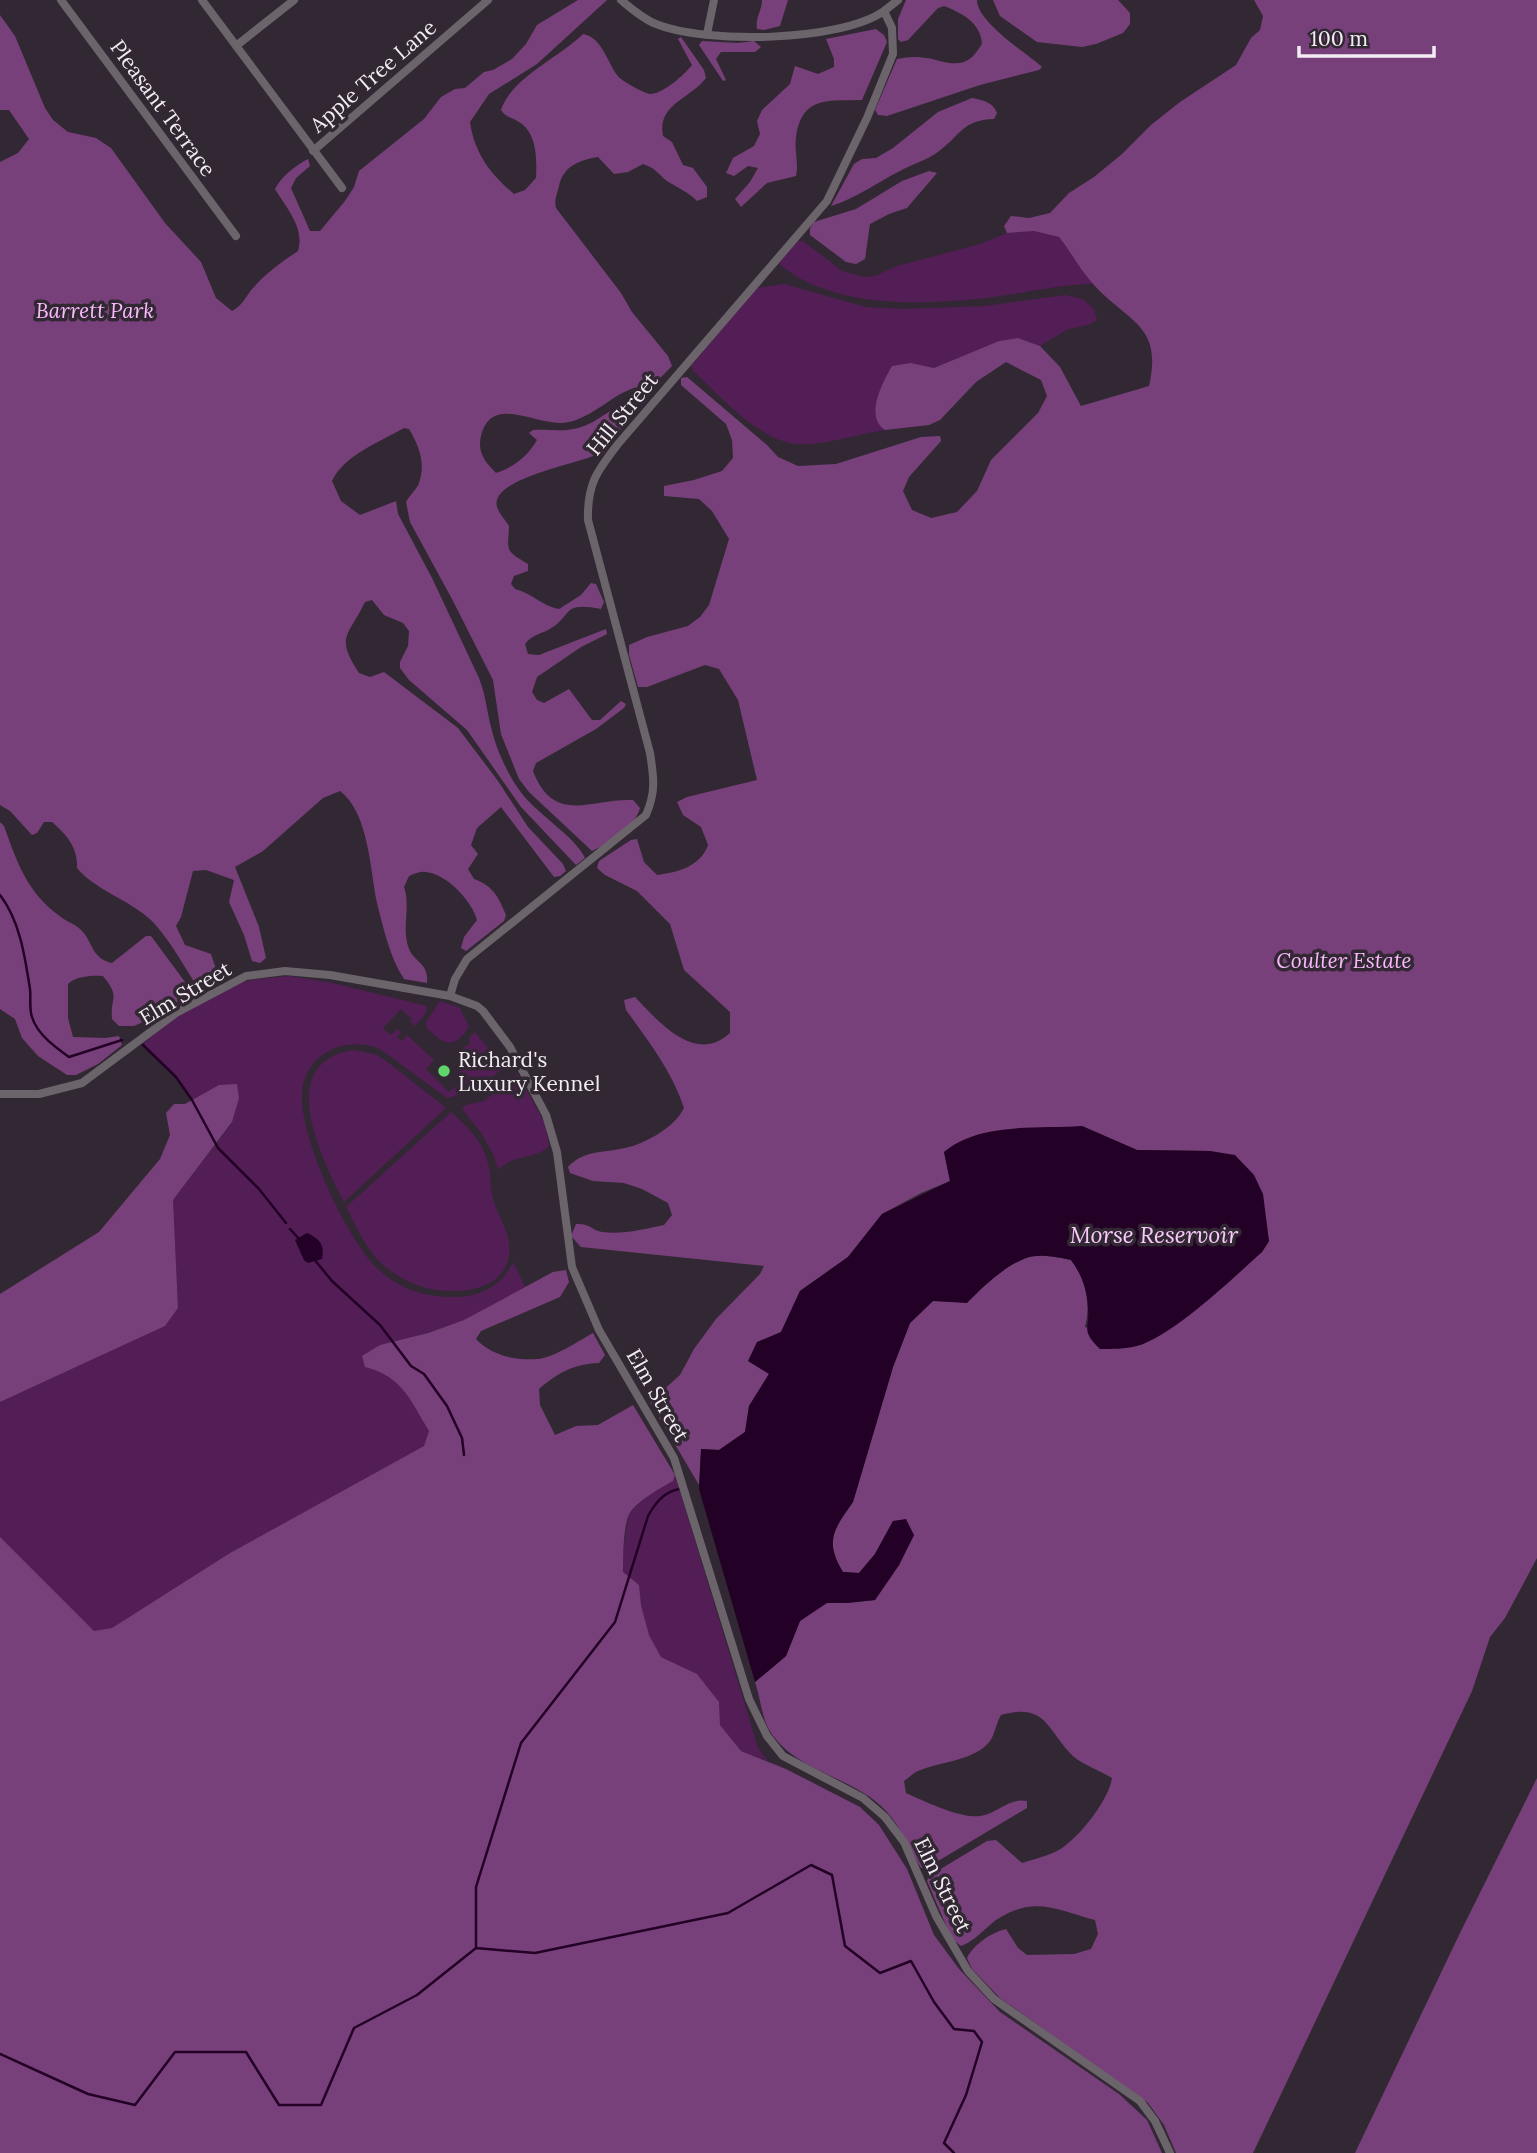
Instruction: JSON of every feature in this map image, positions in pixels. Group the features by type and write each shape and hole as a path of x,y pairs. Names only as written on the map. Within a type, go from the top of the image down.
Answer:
{"street":[{"name":"Pleasant Terrace","path":"61,0 236,236"},
{"path":"202,0 342,188"},
{"path":"236,46 294,0"},
{"name":"Apple Tree Lane","path":"313,151 488,0"},
{"path":"621,0 658,25 706,34 775,37 826,31 866,21 898,0"},
{"path":"706,34 714,0"},
{"name":"Hill Street","path":"450,996 455,979 467,959 646,815 653,798 654,778 650,753 587,520 587,498 592,480 618,444 827,201 867,118 893,54 894,36 890,20 884,11"},
{"name":"Elm Street","path":"0,1094 39,1094 82,1083 176,1013 246,976 285,971 330,975 450,996 477,1006 489,1018 520,1063 546,1115 557,1152 572,1267 599,1329 674,1458 749,1699 768,1736 783,1756 863,1798 885,1817 904,1842 936,1916 968,1971 993,1999 1140,2101 1155,2121 1170,2153"}],"shaded area":[{"path":"1034,231 1059,237 1093,284 960,300 905,302 850,296 824,289 799,278 778,263 798,241 803,241 842,271 864,277 875,276 897,266 980,244 1007,233"},
{"path":"784,284 866,307 902,309 985,306 1065,295 1083,299 1094,309 1097,320 1088,325 1068,329 1040,346 1018,338 999,341 934,368 911,363 880,426 885,430 819,443 793,443 777,439 746,420 693,371 691,366 756,288"},
{"path":"289,976 332,983 427,1006 426,1013 415,1026 411,1022 412,1019 401,1009 383,1028 391,1035 397,1029 401,1033 397,1037 402,1041 407,1035 434,1060 426,1069 449,1092 464,1080 458,1073 469,1062 457,1051 470,1044 469,1038 475,1032 497,1059 502,1069 476,1090 447,1098 380,1049 354,1044 341,1046 329,1051 310,1067 302,1093 303,1112 317,1161 340,1214 367,1257 380,1271 398,1284 417,1292 458,1297 476,1294 491,1287 504,1277 513,1262 525,1287 464,1320 421,1335 380,1345 365,1367 388,1377 404,1391 429,1431 424,1446 230,1553 112,1628 94,1631 0,1537 0,1402 165,1326 178,1308 173,1200 232,1123 219,1086 192,1100 176,1077 143,1045 175,1018 228,988 252,980"},
{"path":"440,1001 460,1008 469,1027 453,1042 443,1041 426,1027 426,1022"},
{"path":"353,1050 374,1054 385,1060 446,1108 344,1202 316,1138 310,1115 309,1092 315,1073 329,1058"},
{"path":"518,1074 545,1124 549,1146 537,1153 510,1161 499,1170 482,1134 462,1109 466,1105 484,1101"},
{"path":"451,1112 470,1130 484,1151 491,1191 509,1246 505,1268 497,1278 486,1285 460,1291 420,1286 387,1268 367,1245 346,1207"},
{"path":"675,1475 758,1748 768,1761 741,1751 720,1725 719,1702 697,1674 661,1657 649,1635 639,1585 623,1572 629,1513 649,1495 673,1481"}],"green space":[{"name":"Barrett Park","path":"578,0 607,0 537,64 489,94 470,122 472,133 484,162 498,179 514,194 525,190 536,178 533,140 525,127 501,110 507,98 525,78 583,34 596,41 621,79 644,92 656,93 673,83 692,65 678,39 681,37 704,70 706,78 669,109 662,125 663,136 672,142 683,165 693,168 707,187 707,197 697,201 643,164 628,172 614,174 598,157 579,162 564,173 555,202 556,208 621,293 632,312 668,356 672,366 652,384 623,393 585,416 569,422 557,423 506,414 495,416 487,423 481,436 480,447 485,461 496,473 509,468 529,451 537,440 529,433 533,430 577,428 620,406 636,409 618,433 597,454 521,480 498,497 497,507 509,526 509,549 528,564 528,571 514,576 511,584 515,589 559,609 581,595 591,583 596,584 604,602 601,609 573,608 556,625 525,644 528,654 539,655 606,629 607,634 581,647 537,677 532,692 537,700 544,703 569,689 592,720 600,720 621,701 626,704 596,729 536,763 533,771 542,788 563,804 633,800 640,808 627,827 606,844 592,851 529,792 519,779 501,734 493,680 410,522 406,502 419,483 422,462 413,435 409,429 404,428 354,456 332,481 341,501 360,515 396,501 398,514 432,578 479,678 494,739 507,770 527,799 573,842 585,858 576,865 521,807 467,730 409,680 400,668 400,662 408,646 409,631 403,623 384,615 372,600 365,602 349,630 346,644 359,673 370,677 384,672 458,728 528,827 563,864 566,871 554,877 501,807 477,828 471,845 478,854 468,869 474,879 490,888 497,897 506,915 504,921 466,951 461,948 464,937 477,920 464,897 441,877 421,872 409,876 404,887 407,902 407,941 412,954 426,971 427,983 404,979 384,932 363,827 350,801 340,791 323,798 263,851 235,867 259,927 266,958 260,963 252,961 229,902 234,880 206,870 193,871 181,917 176,926 185,945 211,954 219,978 198,988 152,921 84,876 77,868 73,848 67,837 52,822 44,822 37,833 32,835 10,811 0,805 0,162 18,153 29,139 9,110 0,110 0,15 15,36 45,108 53,120 68,132 96,138 111,148 165,223 201,262 216,298 232,311 264,277 298,251 300,243 297,227 275,189 289,172 308,159 310,166 296,178 291,188 310,231 320,231 345,201 354,187 359,171 424,119 441,97 455,89 465,88 484,72 512,59 526,44 537,25"},
{"path":"762,0 788,0 780,26 757,29"},
{"path":"906,0 977,0 979,9 993,27 1042,67 887,116 878,115 875,110 897,59 919,57 960,63 971,58 982,44 974,25 964,16 944,6 938,8 908,40 901,42 898,39 898,19"},
{"path":"993,0 1118,0 1130,13 1130,24 1123,33 1082,47 1037,42 1000,16"},
{"name":"Coulter Estate","path":"1254,0 1537,0 1537,1558 1505,1618 1490,1637 1472,1691 1253,2153 1176,2153 1164,2125 1148,2103 1000,1998 972,1969 967,1958 984,1940 1006,1929 1018,1948 1027,1955 1074,1954 1091,1949 1098,1934 1095,1920 1045,1907 1022,1908 996,1920 961,1946 952,1939 927,1881 929,1876 987,1841 996,1840 1022,1863 1059,1850 1092,1818 1110,1787 1112,1778 1074,1757 1038,1716 1017,1712 1001,1715 992,1738 983,1748 966,1757 916,1772 904,1781 906,1793 963,1815 986,1815 1021,1800 1027,1801 1027,1808 928,1867 921,1868 897,1825 874,1800 811,1766 782,1746 768,1727 755,1682 786,1656 800,1621 827,1602 875,1600 899,1565 914,1535 893,1521 875,1554 859,1573 843,1572 834,1552 836,1528 853,1502 893,1367 910,1323 933,1301 967,1302 987,1283 1026,1258 1043,1256 1071,1260 1084,1284 1087,1301 1085,1327 1140,1345 1175,1325 1262,1252 1269,1241 1210,1151 1137,1150 1082,1126 944,1152 950,1181 882,1214 848,1257 800,1291 781,1332 757,1343 769,1374 749,1406 745,1432 719,1450 701,1449 699,1485 650,1402 680,1375 694,1349 716,1319 760,1274 764,1266 581,1247 571,1236 576,1224 602,1232 625,1232 664,1225 672,1215 668,1203 642,1189 624,1183 593,1181 570,1173 568,1167 587,1155 625,1148 650,1139 674,1122 684,1108 666,1069 626,1010 624,1000 635,997 666,1028 691,1042 717,1042 730,1033 730,1012 684,970 670,924 637,891 597,868 599,861 631,840 637,839 644,862 657,875 687,867 700,859 708,845 701,827 683,815 677,802 687,797 757,780 738,700 719,669 705,665 647,687 638,687 629,655 629,645 688,626 700,617 709,605 729,539 712,511 699,499 664,496 664,486 722,471 733,458 732,440 726,424 681,385 681,378 687,377 778,457 798,466 836,464 921,437 940,436 941,441 909,477 903,491 912,510 931,518 957,512 977,491 991,460 1038,413 1047,396 1041,380 1006,362 976,382 940,420 929,425 885,430 879,424 876,408 880,390 892,366 911,363 934,368 999,341 1018,338 1040,346 1060,367 1081,406 1149,386 1152,366 1147,337 1140,327 1094,285 1059,237 1034,231 1007,233 1004,226 1011,216 1029,218 1050,213 1069,193 1122,154 1151,125 1236,65 1251,38 1260,30 1263,16"},
{"path":"876,29 884,35 887,42 862,100 828,101 811,107 799,124 796,176 767,183 741,207 735,199 758,168 748,166 734,176 726,173 733,158 754,146 760,134 757,121 762,110 790,84 795,66 818,74 834,67 834,59 826,39"},
{"path":"702,41 754,41 761,47 755,52 721,52 716,59 726,80 723,81 699,45"},
{"path":"972,98 993,106 997,113 994,119 968,125 930,157 831,206 854,164 862,159 876,158 938,112"},
{"path":"929,171 937,173 907,208 870,224 865,259 856,264 846,262 810,235 814,222 856,209 902,181"},
{"path":"0,822 32,888 50,908 84,933 100,957 112,963 146,936 151,936 188,986 190,994 143,1022 134,1026 119,1026 112,1019 112,989 103,976 71,981 68,984 68,1018 73,1037 119,1036 122,1045 98,1064 76,1075 67,1075 38,1056 22,1038 15,1019 0,1009"},
{"path":"237,1084 239,1098 232,1122 173,1200 178,1308 165,1326 0,1402 0,1294 99,1232 160,1159 170,1135 166,1113 174,1104 185,1104 219,1085"},
{"path":"566,1270 569,1282 560,1297 481,1331 476,1339 504,1356 537,1359 558,1352 593,1333 605,1355 599,1363 574,1367 546,1383 539,1389 540,1405 555,1435 576,1426 598,1425 633,1405 675,1475 673,1481 645,1498 631,1511 624,1540 623,1572 639,1585 649,1635 661,1657 697,1674 719,1702 720,1725 741,1751 786,1769 860,1807 879,1825 907,1869 934,1935 959,1969 1000,2012 1119,2094 1147,2120 1162,2153 0,2153 0,1537 94,1631 112,1628 230,1553 424,1446 429,1431 404,1391 388,1377 365,1367 362,1356 380,1345 428,1333 464,1320 553,1272"},
{"path":"1537,1778 1537,2153 1355,2153 1460,1933"}],"water":[{"name":"Morse Reservoir","path":"1082,1126 1137,1150 1210,1151 1235,1155 1254,1175 1263,1194 1269,1241 1262,1252 1185,1319 1152,1340 1132,1347 1100,1349 1090,1338 1085,1288 1071,1260 1043,1256 1026,1258 1002,1272 967,1303 933,1301 910,1323 893,1367 853,1502 836,1528 834,1552 843,1572 859,1573 875,1554 893,1521 906,1519 914,1535 899,1565 875,1600 827,1603 800,1621 786,1656 755,1682 699,1489 701,1449 719,1450 745,1432 749,1406 769,1374 748,1361 757,1342 781,1332 800,1291 848,1257 882,1214 950,1181 944,1152 958,1142 992,1131"},
{"path":"307,1233 320,1243 323,1250 322,1259 308,1263 295,1240"}],"waterway":[{"path":"0,895 7,905 21,940 30,989 31,1014 42,1034 69,1057 122,1040"},
{"path":"143,1045 176,1077 218,1148 259,1189 286,1223"},
{"path":"290,1229 300,1240"},
{"path":"314,1259 332,1281 380,1325 411,1366 424,1374 447,1406 462,1438 464,1455"},
{"path":"476,1948 476,1887 521,1743 615,1622 648,1516 661,1498 679,1489"},
{"path":"0,2054 88,2094 135,2105 175,2052 246,2052 279,2105 321,2105 354,2028 417,1995 476,1948 535,1953 728,1913 811,1865 832,1875 845,1946 880,1973 911,1961 934,2002 954,2029 974,2031 982,2042 966,2095 944,2143 954,2153"}],"place":[{"name":"Richard's Luxury Kennel","path":"444,1071"}]}
